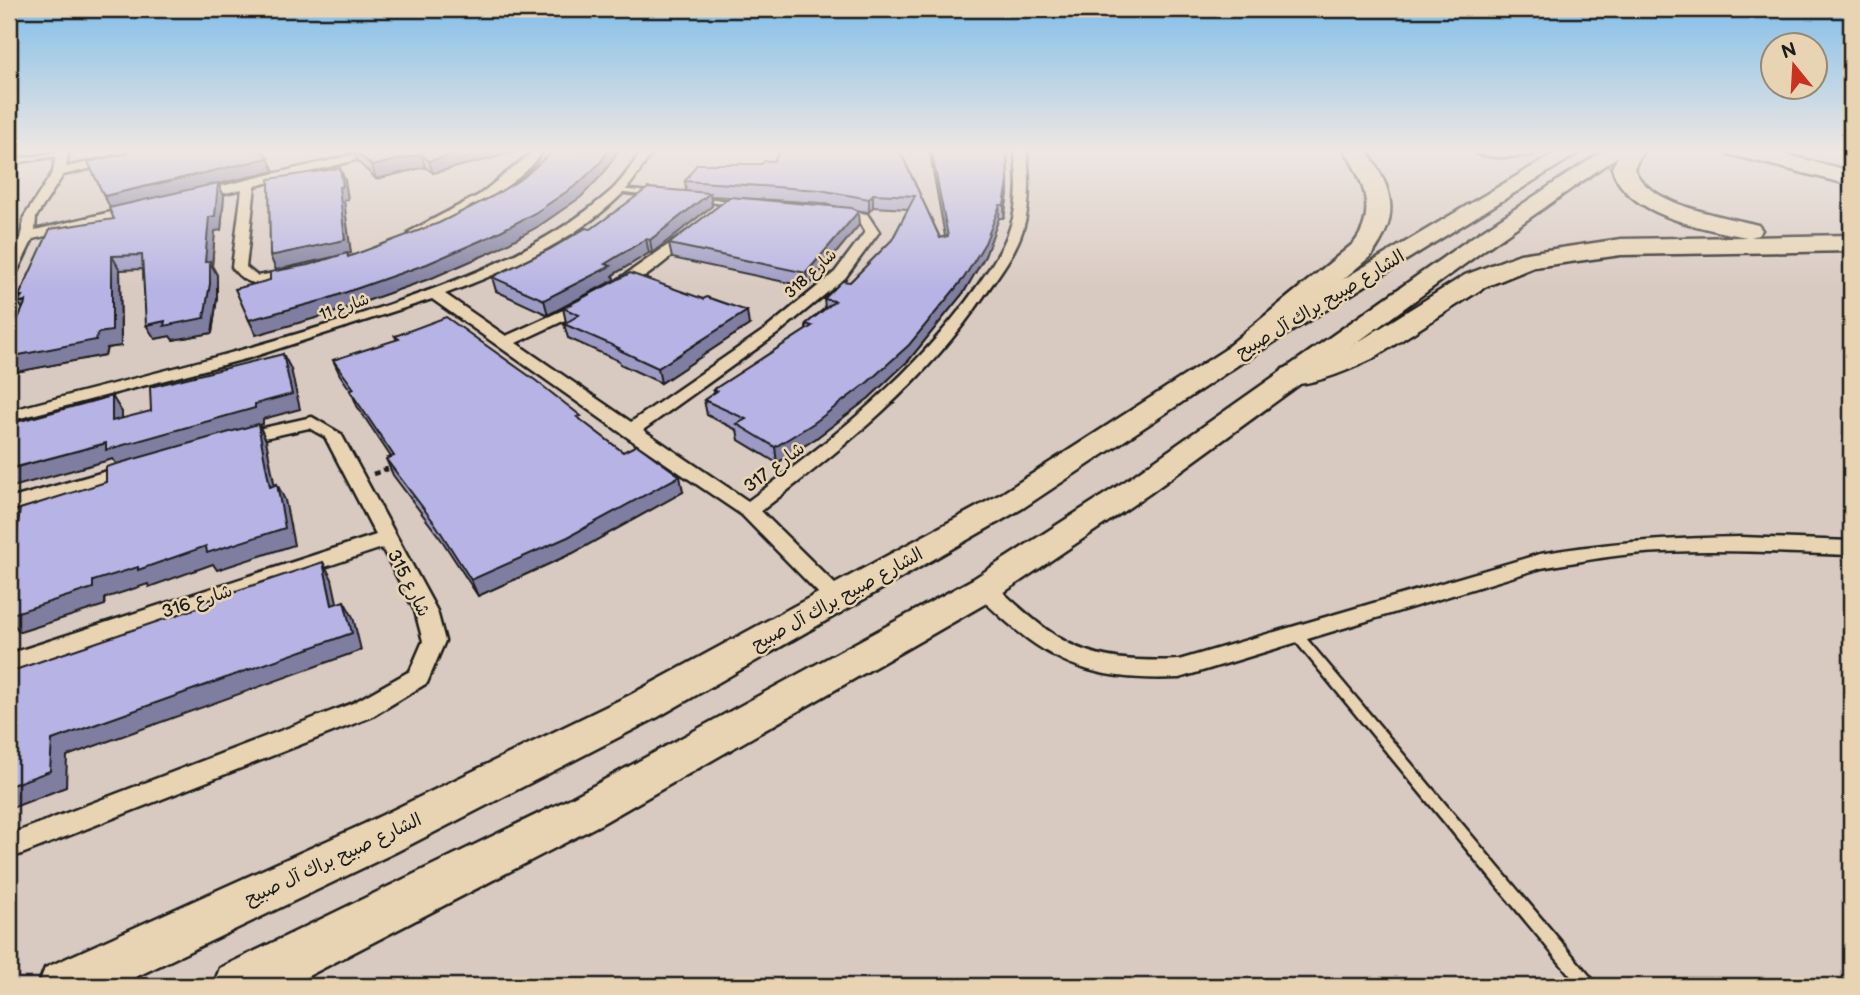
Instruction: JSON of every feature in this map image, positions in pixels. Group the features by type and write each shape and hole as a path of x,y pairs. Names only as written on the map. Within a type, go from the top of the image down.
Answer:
{"highway":[{"path":"1238,353 1374,237 1379,227 1380,202 1377,195"},
{"path":"1647,195 1674,210 1716,223 1770,233 1825,237 1851,233"},
{"path":"1294,376 1341,362 1362,352 1475,281 1499,269 1529,260 1598,249 1851,243"},
{"path":"1598,249 1851,254"}],"main road":[{"name":"الشارع صبيح براك آل صبيح","path":"63,986 380,838 632,712 1013,501 1238,353 1499,195"},
{"name":"الشارع صبيح براك آل صبيح","path":"238,986 586,811 985,588 1138,487 1476,244 1549,195"}],"street":[{"path":"9,271 28,236 30,217 44,195"},
{"path":"184,199 198,195"},
{"path":"248,195 240,267 244,276 248,280 264,280 303,272"},
{"path":"406,239 454,216 486,195"},
{"name":"شارع 11","path":"9,416 285,344 435,294 542,244 612,195"},
{"name":"شارع 317","path":"435,294 631,431 749,509 850,433 939,348 1003,257 1017,230 1023,195"},
{"path":"504,343 583,307 639,274 704,223 735,204"},
{"path":"28,236 145,208"},
{"name":"شارع 318","path":"631,431 772,331 840,275 872,232 862,217 817,211"},
{"name":"شارع 315","path":"9,847 362,710 419,677 434,641 426,611 332,434 312,422 267,431 216,446"},
{"path":"9,505 151,464"},
{"path":"749,509 837,599"},
{"name":"شارع 316","path":"9,663 386,539"},
{"path":"985,588 1029,631 1053,648 1082,661 1114,669 1147,672 1179,669 1540,561 1601,550 1741,544 1851,548"}],"lane":[{"path":"690,198 735,204"},
{"path":"1296,634 1589,986"}],"path":[{"path":"356,481 406,462"}],"building":[{"path":"164,195 217,195 215,216 209,217 205,262 210,261 210,284 204,318 164,326 165,321 146,325 142,255 112,256 112,331 98,333 96,340 9,357 9,339 26,301 18,302 22,296 19,296 50,229 114,219 109,208"},
{"path":"269,195 340,195 345,240 270,256"},
{"path":"561,195 535,213 489,237 427,264 324,300 249,320 235,289 270,280 270,272 308,265 347,253 348,257 439,223 493,196"},
{"path":"638,195 707,195 650,240 646,239 605,264 611,266 544,300 492,277 586,228 591,229"},
{"path":"850,195 872,195 869,199"},
{"path":"903,195 920,195 940,238 948,236 940,195 1006,195 1004,205 1000,205 985,243 964,278 909,345 868,382 814,423 775,447 737,424 746,419 704,400 717,391 713,390 812,326 806,324 835,301 824,299 842,281 850,282 892,240 915,196"},
{"path":"730,197 852,208 858,212 806,273 669,244"},
{"path":"630,273 703,299 707,297 747,311 658,368 564,324 579,315 563,308"},
{"path":"446,317 535,380 623,452 637,445 680,476 568,537 471,580 436,525 386,459 394,456 350,391 354,389 333,360 399,339 395,336"},
{"path":"283,354 292,394 255,404 255,408 106,450 106,443 9,469 9,424 112,396 112,421 151,411 150,387"},
{"path":"258,424 270,487 277,484 285,528 207,553 206,546 138,570 138,567 93,581 93,588 9,615 9,594 20,509 106,482 106,467"},
{"path":"323,562 332,605 344,601 352,633 52,740 50,771 9,786 9,672"}]}
